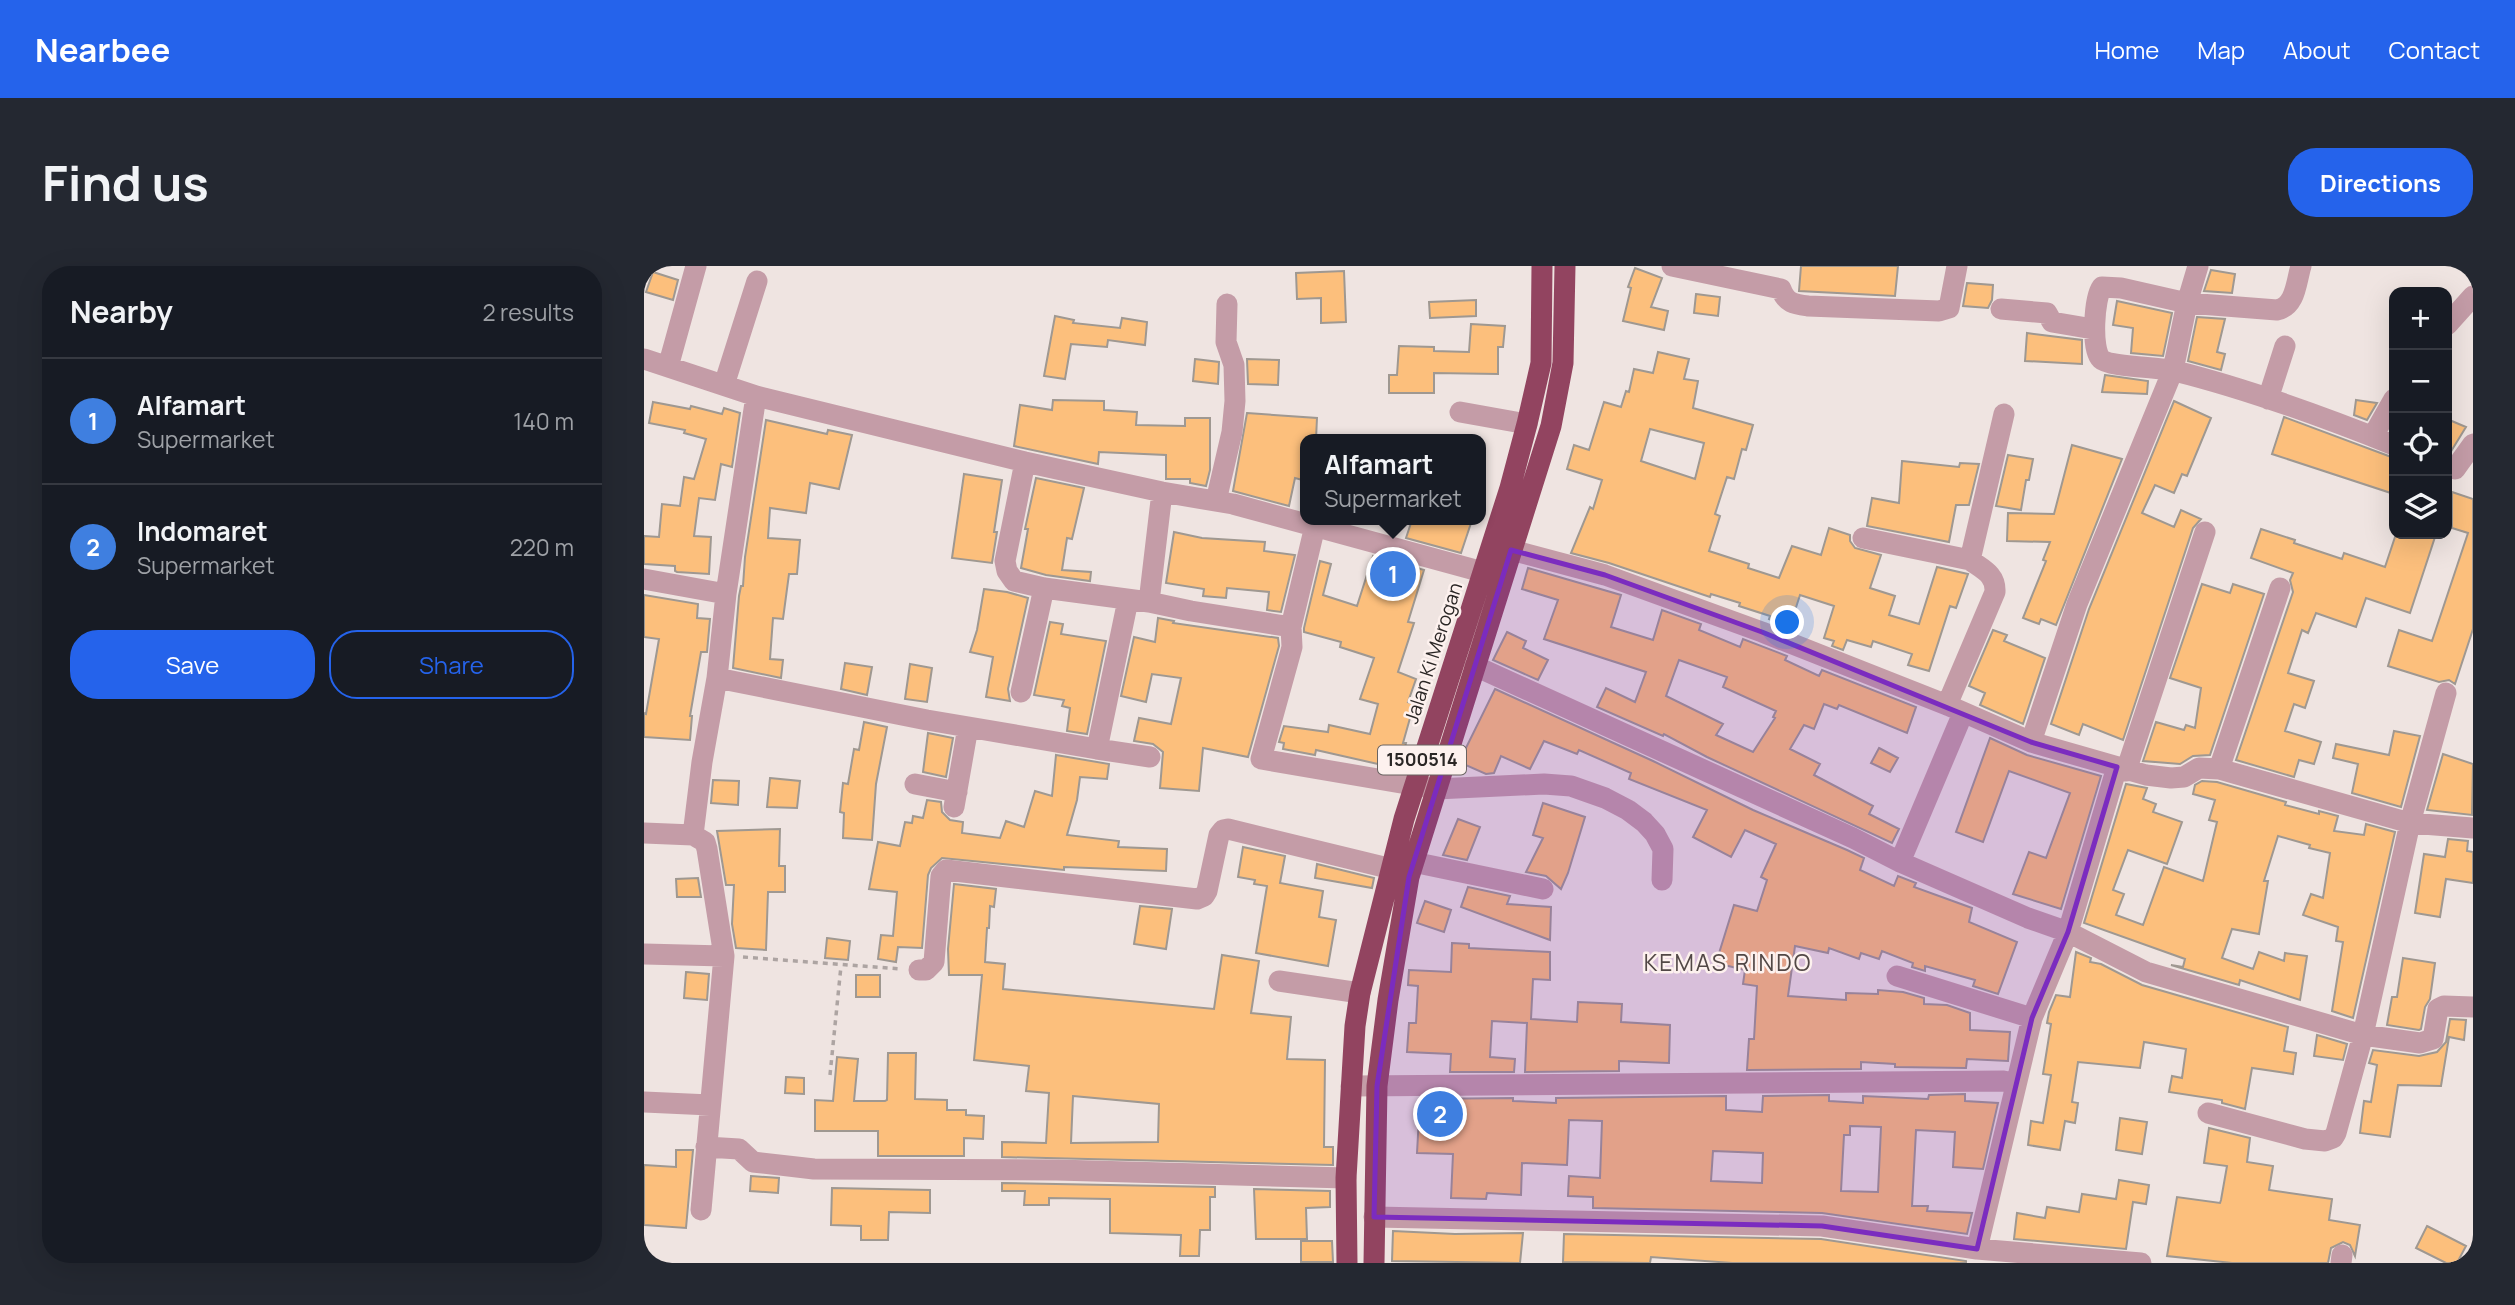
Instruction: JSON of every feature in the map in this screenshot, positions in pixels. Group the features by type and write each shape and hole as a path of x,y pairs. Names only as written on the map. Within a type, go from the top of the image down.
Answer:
{"highway":[{"name":"Jalan Ki Merogan","path":"1374,1263 1377,1086 1388,1000 1409,877 1475,666 1510,488 1541,363 1542,266"},
{"name":"Jalan Ki Merogan","path":"1348,1263 1346,1178 1355,1026 1360,993 1414,785 1493,574 1511,550 1551,426 1563,363 1565,266"}],"street":[{"path":"668,367 696,266"},
{"path":"1672,266 1781,289 1784,298 1791,303 1939,312 1950,308 1957,266"},
{"path":"2031,742 2077,604 2173,370 2198,266"},
{"path":"2301,266 2291,301 2284,309 2277,310 2187,303 2105,286 2097,296 2093,329 2097,336 2096,351 2103,361 2173,370 2322,416 2389,442"},
{"path":"724,385 757,281"},
{"path":"2452,319 2473,296"},
{"path":"1216,501 1232,432 1235,401 1234,365 1226,342 1227,304"},
{"path":"2001,309 2047,313 2052,321 2093,329"},
{"path":"2268,399 2286,345"},
{"path":"644,359 756,396 1025,462 1216,501 1300,522"},
{"path":"693,835 756,396"},
{"path":"2373,436 2389,408"},
{"path":"1460,412 1527,424"},
{"path":"1970,560 2004,414"},
{"path":"2458,471 2473,444"},
{"path":"1025,462 1005,561 1006,571 1014,581 1291,626"},
{"path":"1097,749 1138,601 1162,492"},
{"path":"1311,525 1493,574"},
{"path":"1315,526 1291,626 1292,646 1261,759 1436,789 1544,784 1571,786 1605,798 1628,810 1655,834 1663,849 1662,880"},
{"path":"1977,1249 2032,1018 2068,932 2205,532"},
{"path":"1863,538 1970,560 1991,575 1995,584 1955,709 1900,862"},
{"path":"1511,550 1605,575 1762,632 2031,742 2122,769 2171,778 2185,777 2199,768 2219,769 2410,823 2473,828"},
{"path":"644,579 726,594"},
{"path":"1021,692 1044,588"},
{"path":"2219,769 2280,589"},
{"path":"1475,666 1853,838 1900,862 2028,918 2068,932 2146,972 2363,1035 2429,1042 2433,1039 2438,1009 2444,1006 2473,1007"},
{"path":"717,678 968,727 1150,757"},
{"path":"2208,1113 2305,1139 2325,1141 2333,1138 2339,1126 2363,1035 2410,823 2446,693"},
{"path":"915,784 956,800 968,727"},
{"path":"919,970 926,970 934,962 941,876 946,870 1197,899 1207,891 1219,835 1228,829 1392,869"},
{"path":"644,833 693,835 705,842 724,956 701,1210"},
{"path":"1413,862 1543,890"},
{"path":"644,954 724,956"},
{"path":"1897,976 2032,1018"},
{"path":"1279,981 1360,993"},
{"path":"1351,1086 2004,1081"},
{"path":"644,1101 710,1105"},
{"path":"706,1147 739,1149 753,1162 814,1169 1056,1170 1346,1178"},
{"path":"1374,1217 1822,1226 1977,1249 2133,1263"}],"path":[{"path":"724,956 919,970"},
{"path":"830,1075 841,966"}],"highlighted area":[{"path":"1511,550 1605,575 1762,632 2031,742 2117,767 2068,932 2032,1018 1977,1249 1822,1226 1374,1217 1377,1086 1409,877"}],"building":[{"path":"1801,266 1898,266 1895,296 1799,291"},
{"path":"1635,268 1662,278 1651,307 1668,311 1664,330 1623,321 1631,288 1628,287"},
{"path":"2211,270 2235,274 2232,293 2204,291"},
{"path":"1344,271 1346,322 1321,323 1321,298 1297,299 1296,273"},
{"path":"653,272 678,280 673,300 646,292"},
{"path":"1967,283 1993,285 1992,300 1988,308 1963,306"},
{"path":"1696,294 1720,297 1718,316 1694,313"},
{"path":"1476,300 1476,316 1430,318 1429,302"},
{"path":"2117,301 2172,313 2163,356 2131,353 2133,328 2113,325"},
{"path":"1055,316 1074,320 1073,323 1120,328 1122,318 1147,322 1145,345 1108,340 1107,347 1071,344 1065,379 1044,376"},
{"path":"2197,317 2225,319 2217,352 2225,354 2221,370 2188,361"},
{"path":"1471,324 1505,326 1503,347 1498,347 1498,374 1434,373 1434,393 1389,393 1389,375 1397,375 1399,346 1469,352"},
{"path":"2027,333 2082,340 2082,364 2025,361"},
{"path":"1658,352 1689,359 1684,379 1698,381 1693,408 1753,425 1746,450 1742,449 1734,479 1727,477 1715,514 1720,516 1709,551 1749,564 1748,568 1779,578 1792,546 1821,555 1829,528 1850,535 1850,541 1855,548 1881,555 1870,588 1895,596 1889,615 1919,624 1937,567 1968,574 1956,608 1950,606 1929,671 1908,665 1912,654 1873,641 1871,647 1847,640 1843,650 1832,646 1834,641 1824,638 1834,606 1800,595 1790,626 1739,606 1740,603 1711,594 1710,597 1571,553 1590,507 1593,509 1602,480 1567,469 1574,445 1589,450 1604,402 1621,407 1626,391 1629,392 1634,369 1653,373","holes":["1650,429 1704,443 1695,479 1641,461"]},
{"path":"1195,359 1219,362 1218,384 1193,381"},
{"path":"1247,359 1279,360 1278,385 1248,384"},
{"path":"2105,375 2148,381 2147,394 2102,392"},
{"path":"1053,400 1104,401 1104,410 1137,412 1136,425 1185,426 1185,418 1210,418 1210,470 1206,486 1190,483 1190,479 1166,479 1166,455 1099,452 1098,464 1014,446 1020,405 1052,410"},
{"path":"2356,400 2377,403 2367,420 2354,415"},
{"path":"2174,401 2211,418 2187,476 2182,474 2174,493 2155,485 2142,513 2174,527 2181,510 2201,519 2193,528 2123,740 2083,724 2079,735 2051,724 2089,609"},
{"path":"653,402 690,409 691,406 722,414 724,408 740,413 732,467 721,464 715,500 699,498 694,536 711,537 709,574 677,572 675,566 644,564 644,536 659,537 662,504 680,506 684,477 694,479 706,439 684,433 685,430 649,423"},
{"path":"1247,413 1317,418 1316,434 1300,434 1300,479 1295,478 1289,506 1233,491"},
{"path":"2284,417 2389,456 2389,492 2272,454"},
{"path":"766,420 827,434 828,430 852,435 839,489 810,483 806,513 770,508 768,538 800,540 797,574 789,574 783,619 773,618 770,659 783,660 781,678 733,668 739,596 743,586"},
{"path":"2452,421 2466,427 2452,450"},
{"path":"2072,445 2122,459 2056,625 2041,619 2039,624 2023,618 2046,561 2043,560 2050,542 2007,541 2008,513 2054,514"},
{"path":"2008,455 2033,459 2021,510 1996,506"},
{"path":"1902,461 1959,467 1960,463 1979,464 1969,505 1956,505 1949,542 1867,526 1872,498 1899,503"},
{"path":"964,474 1002,480 992,563 952,558"},
{"path":"1036,478 1084,488 1072,539 1067,538 1062,570 1091,572 1090,581 1046,575 1021,568 1028,529 1025,529"},
{"path":"2452,492 2473,499 2473,629 2455,684 2449,680 2439,682 2388,666 2399,630 2432,641 2468,533 2452,528"},
{"path":"1410,525 1470,525 1461,553 1406,538"},
{"path":"2261,529 2342,559 2344,553 2385,567 2394,539 2434,539 2410,613 2366,598 2356,627 2316,613 2308,633 2302,630 2288,673 2314,681 2305,708 2294,704 2285,731 2321,742 2314,764 2299,760 2294,777 2236,760 2293,592 2290,580 2293,573 2251,558"},
{"path":"1174,532 1202,538 1265,542 1264,551 1295,555 1281,612 1267,610 1269,592 1227,588 1226,598 1203,596 1204,589 1166,583"},
{"path":"1373,556 1424,570 1408,622 1414,623 1398,672 1416,679 1408,702 1414,704 1403,743 1406,743 1400,769 1316,750 1315,755 1283,749 1284,743 1279,742 1284,726 1328,732 1329,725 1370,734 1378,704 1360,699 1374,658 1340,647 1341,642 1304,632 1304,628 1320,561 1331,564 1323,595 1357,606"},
{"path":"1528,568 1621,595 1611,627 1653,640 1662,610 1701,624 1699,630 1740,647 1743,639 1787,656 1785,660 1819,676 1822,670 1916,707 1907,733 1839,705 1837,709 1824,704 1814,729 1804,725 1790,749 1820,764 1814,775 1873,806 1869,814 1899,829 1892,843 1707,757 1664,734 1663,736 1597,707 1606,688 1635,702 1646,672 1544,639 1558,600 1522,589","holes":["1679,660 1727,677 1723,687 1776,711 1773,717 1775,718 1753,752 1716,735 1723,724 1666,696"]},
{"path":"2202,584 2230,593 2233,584 2264,594 2210,755 2193,756 2180,764 2143,761 2156,722 2184,730 2186,725 2195,728 2201,688 2170,678"},
{"path":"984,589 1028,598 1008,689 1010,701 986,697 993,657 970,652"},
{"path":"644,595 698,604 697,618 710,619 707,652 701,652 690,716 690,740 644,737 644,713 646,714 659,639 644,637"},
{"path":"1158,618 1174,621 1173,623 1278,638 1279,646 1248,757 1203,748 1199,791 1160,788 1163,752 1153,744 1134,741 1139,718 1171,724 1181,678 1152,674 1146,702 1121,696 1134,637 1155,642"},
{"path":"1050,622 1063,624 1061,634 1106,641 1087,734 1067,731 1070,708 1062,706 1064,700 1034,695"},
{"path":"1993,630 2007,635 2004,641 2045,658 2023,724 1980,705 1985,693 1969,686"},
{"path":"1507,632 1526,641 1523,648 1548,660 1538,680 1493,660"},
{"path":"845,663 872,667 867,695 841,689"},
{"path":"910,664 932,668 927,702 905,699"},
{"path":"1495,689 1753,810 1864,858 1860,870 1894,886 1898,876 1916,883 1914,887 1972,908 1969,922 2017,942 1998,994 1973,986 1975,980 1925,966 1925,971 1912,967 1913,963 1882,951 1879,959 1861,953 1859,959 1829,948 1828,953 1795,946 1788,996 1846,1000 1846,993 1878,994 1878,990 1903,992 1924,998 1924,1004 1947,1005 1970,1013 1970,1030 2010,1032 2008,1061 1967,1059 1966,1068 1895,1067 1895,1064 1861,1062 1861,1069 1747,1070 1749,1039 1754,1039 1757,986 1743,984 1745,970 1716,963 1734,905 1757,911 1767,880 1761,877 1776,844 1745,830 1731,857 1693,837 1707,810 1629,779 1631,773 1579,750 1577,754 1544,741 1530,769 1501,756 1494,773 1486,774 1459,762"},
{"path":"864,722 887,727 876,784 872,840 843,838 844,813 840,812 843,783 848,784 854,749 859,750"},
{"path":"2394,731 2420,736 2401,807 2352,793 2358,764 2333,758 2336,744 2389,755"},
{"path":"928,733 953,738 946,777 923,772"},
{"path":"1990,738 2027,755 2101,776 2061,909 2013,894 2029,852 2046,858 2070,793 2009,771 1983,842 1956,832"},
{"path":"1879,748 1898,758 1890,772 1871,763"},
{"path":"2443,754 2473,764 2472,815 2427,810"},
{"path":"1056,755 1109,764 1107,779 1080,777 1077,800 1067,835 1119,841 1118,847 1167,849 1166,871 1064,867 1064,870 942,858 931,868 928,875 922,948 898,947 896,962 878,959 881,935 893,936 897,892 869,889 878,842 900,846 905,822 912,823 913,816 923,818 927,800 941,802 942,812 950,820 963,822 962,833 1000,838 1006,821 1024,827 1035,791 1052,796"},
{"path":"770,778 800,781 797,808 767,807"},
{"path":"713,780 739,781 738,805 711,803"},
{"path":"2202,781 2217,782 2319,814 2319,811 2338,816 2334,831 2364,835 2366,824 2395,832 2353,1018 2332,1011 2343,942 2336,941 2338,927 2303,915 2311,894 2323,898 2330,853 2309,848 2310,845 2278,836 2264,881 2268,881 2259,934 2232,929 2222,958 2253,969 2259,952 2284,961 2285,953 2307,956 2300,1000 2240,980 2239,985 2171,965 2183,967 2185,959 2084,923 2126,784 2147,788 2143,799 2156,804 2153,812 2182,822 2167,864 2128,850 2113,890 2124,894 2116,915 2143,925 2164,867 2203,881 2217,822 2209,820 2215,800 2193,794 2195,785"},
{"path":"1543,803 1585,817 1561,889 1546,876 1526,872 1543,838 1533,835"},
{"path":"1458,819 1480,827 1467,860 1443,855"},
{"path":"780,829 779,866 785,866 785,892 768,892 766,950 736,948 732,924 734,885 726,885 717,831"},
{"path":"2448,839 2468,841 2467,851 2473,852 2473,883 2446,879 2440,917 2415,913 2424,854 2445,857"},
{"path":"1243,847 1285,856 1280,883 1323,891 1319,917 1336,920 1328,966 1256,953 1267,886 1254,884 1255,880 1238,877"},
{"path":"1317,864 1374,878 1372,888 1315,878"},
{"path":"698,878 701,897 677,897 676,879"},
{"path":"954,884 996,889 994,907 990,906 985,962 1005,964 1003,989 1214,1009 1222,955 1259,961 1251,1013 1291,1017 1287,1059 1325,1060 1324,1147 1333,1147 1333,1165 1002,1157 1002,1142 1046,1143 1049,1093 1026,1091 1029,1066 974,1060 982,975 949,975 948,949","holes":["1073,1096 1159,1104 1158,1142 1071,1143"]},
{"path":"1468,887 1510,896 1507,904 1551,907 1550,940 1461,907"},
{"path":"1425,901 1451,910 1444,932 1417,923"},
{"path":"1140,906 1172,909 1166,949 1134,944"},
{"path":"827,938 850,941 848,960 825,958"},
{"path":"1452,943 1469,944 1469,948 1550,952 1550,980 1533,979 1531,1019 1577,1022 1578,1002 1622,1004 1621,1022 1670,1025 1669,1063 1619,1061 1619,1071 1525,1072 1527,1023 1492,1021 1490,1057 1515,1059 1514,1072 1450,1072 1451,1054 1407,1052 1409,1023 1416,1023 1418,986 1408,985 1409,970 1451,972"},
{"path":"2076,952 2091,958 2090,962 2101,964 2142,985 2288,1027 2284,1051 2296,1053 2293,1074 2252,1068 2245,1109 2222,1103 2222,1100 2169,1092 2172,1076 2182,1078 2186,1049 2144,1042 2140,1068 2078,1062 2072,1102 2078,1103 2075,1123 2065,1121 2060,1150 2028,1145 2031,1121 2043,1123 2051,1075 2043,1074 2051,1024 2047,1023 2049,1012 2056,995 2070,997"},
{"path":"2403,958 2435,963 2430,999 2419,1030 2387,1025 2392,997 2397,997"},
{"path":"686,972 709,974 707,1000 684,998"},
{"path":"856,975 880,975 880,997 856,997"},
{"path":"2450,1019 2466,1020 2464,1040 2449,1037 2441,1086 2398,1085 2390,1137 2360,1133 2364,1101 2371,1102 2377,1065 2369,1063 2373,1050 2419,1056 2437,1052 2446,1042"},
{"path":"2317,1035 2347,1044 2343,1060 2314,1056"},
{"path":"888,1053 916,1053 915,1099 947,1100 947,1110 966,1110 966,1115 984,1116 983,1139 964,1138 964,1156 878,1156 878,1131 815,1131 815,1100 833,1101 837,1057 858,1059 854,1101 885,1101"},
{"path":"786,1077 804,1078 804,1094 785,1093"},
{"path":"1965,1094 1965,1101 1998,1103 1983,1169 1953,1167 1955,1132 1916,1130 1912,1206 1928,1206 1927,1211 1972,1213 1967,1234 1822,1213 1593,1208 1593,1197 1568,1196 1569,1176 1600,1178 1602,1121 1569,1120 1567,1165 1522,1163 1521,1195 1487,1193 1486,1199 1451,1198 1453,1154 1417,1153 1420,1099 1513,1098 1513,1101 1556,1103 1556,1098 1726,1096 1726,1110 1762,1112 1763,1096 1829,1095 1829,1101 1863,1103 1863,1096 1928,1099 1929,1095","holes":["1850,1126 1881,1127 1878,1192 1841,1191 1844,1135 1850,1135","1713,1151 1763,1153 1762,1183 1711,1181"]},
{"path":"2120,1118 2147,1122 2142,1154 2116,1150"},
{"path":"2209,1128 2250,1138 2247,1162 2273,1166 2269,1190 2332,1199 2329,1220 2360,1225 2355,1256 2350,1245 2343,1242 2331,1248 2328,1263 2232,1263 2167,1256 2177,1197 2220,1203 2221,1200 2227,1166 2204,1163"},
{"path":"676,1150 693,1150 686,1228 644,1225 644,1165 676,1167"},
{"path":"751,1176 779,1178 778,1193 750,1191"},
{"path":"2119,1180 2149,1185 2146,1204 2133,1202 2126,1249 2014,1239 2017,1213 2045,1218 2047,1207 2079,1212 2082,1194 2116,1199"},
{"path":"1002,1183 1215,1187 1215,1197 1210,1197 1210,1230 1200,1230 1199,1256 1180,1256 1181,1235 1110,1233 1110,1199 1049,1198 1049,1205 1024,1205 1025,1191 1002,1191"},
{"path":"832,1188 930,1190 930,1213 889,1212 888,1240 861,1240 861,1226 831,1225"},
{"path":"1254,1189 1330,1191 1330,1207 1306,1208 1307,1239 1256,1239"},
{"path":"2427,1226 2466,1246 2457,1263 2446,1263 2416,1248"},
{"path":"1393,1231 1523,1233 1520,1263 1392,1261"},
{"path":"1564,1234 1821,1239 1966,1263 1732,1263 1651,1257 1650,1263 1563,1262"},
{"path":"1301,1241 1332,1241 1333,1262 1301,1262"}],"place":[{"name":"Alfamart","path":"1393,574"},
{"name":"Indomaret","path":"1440,1114"}],"district":[{"name":"KEMAS RINDO","path":"1728,963"}]}
